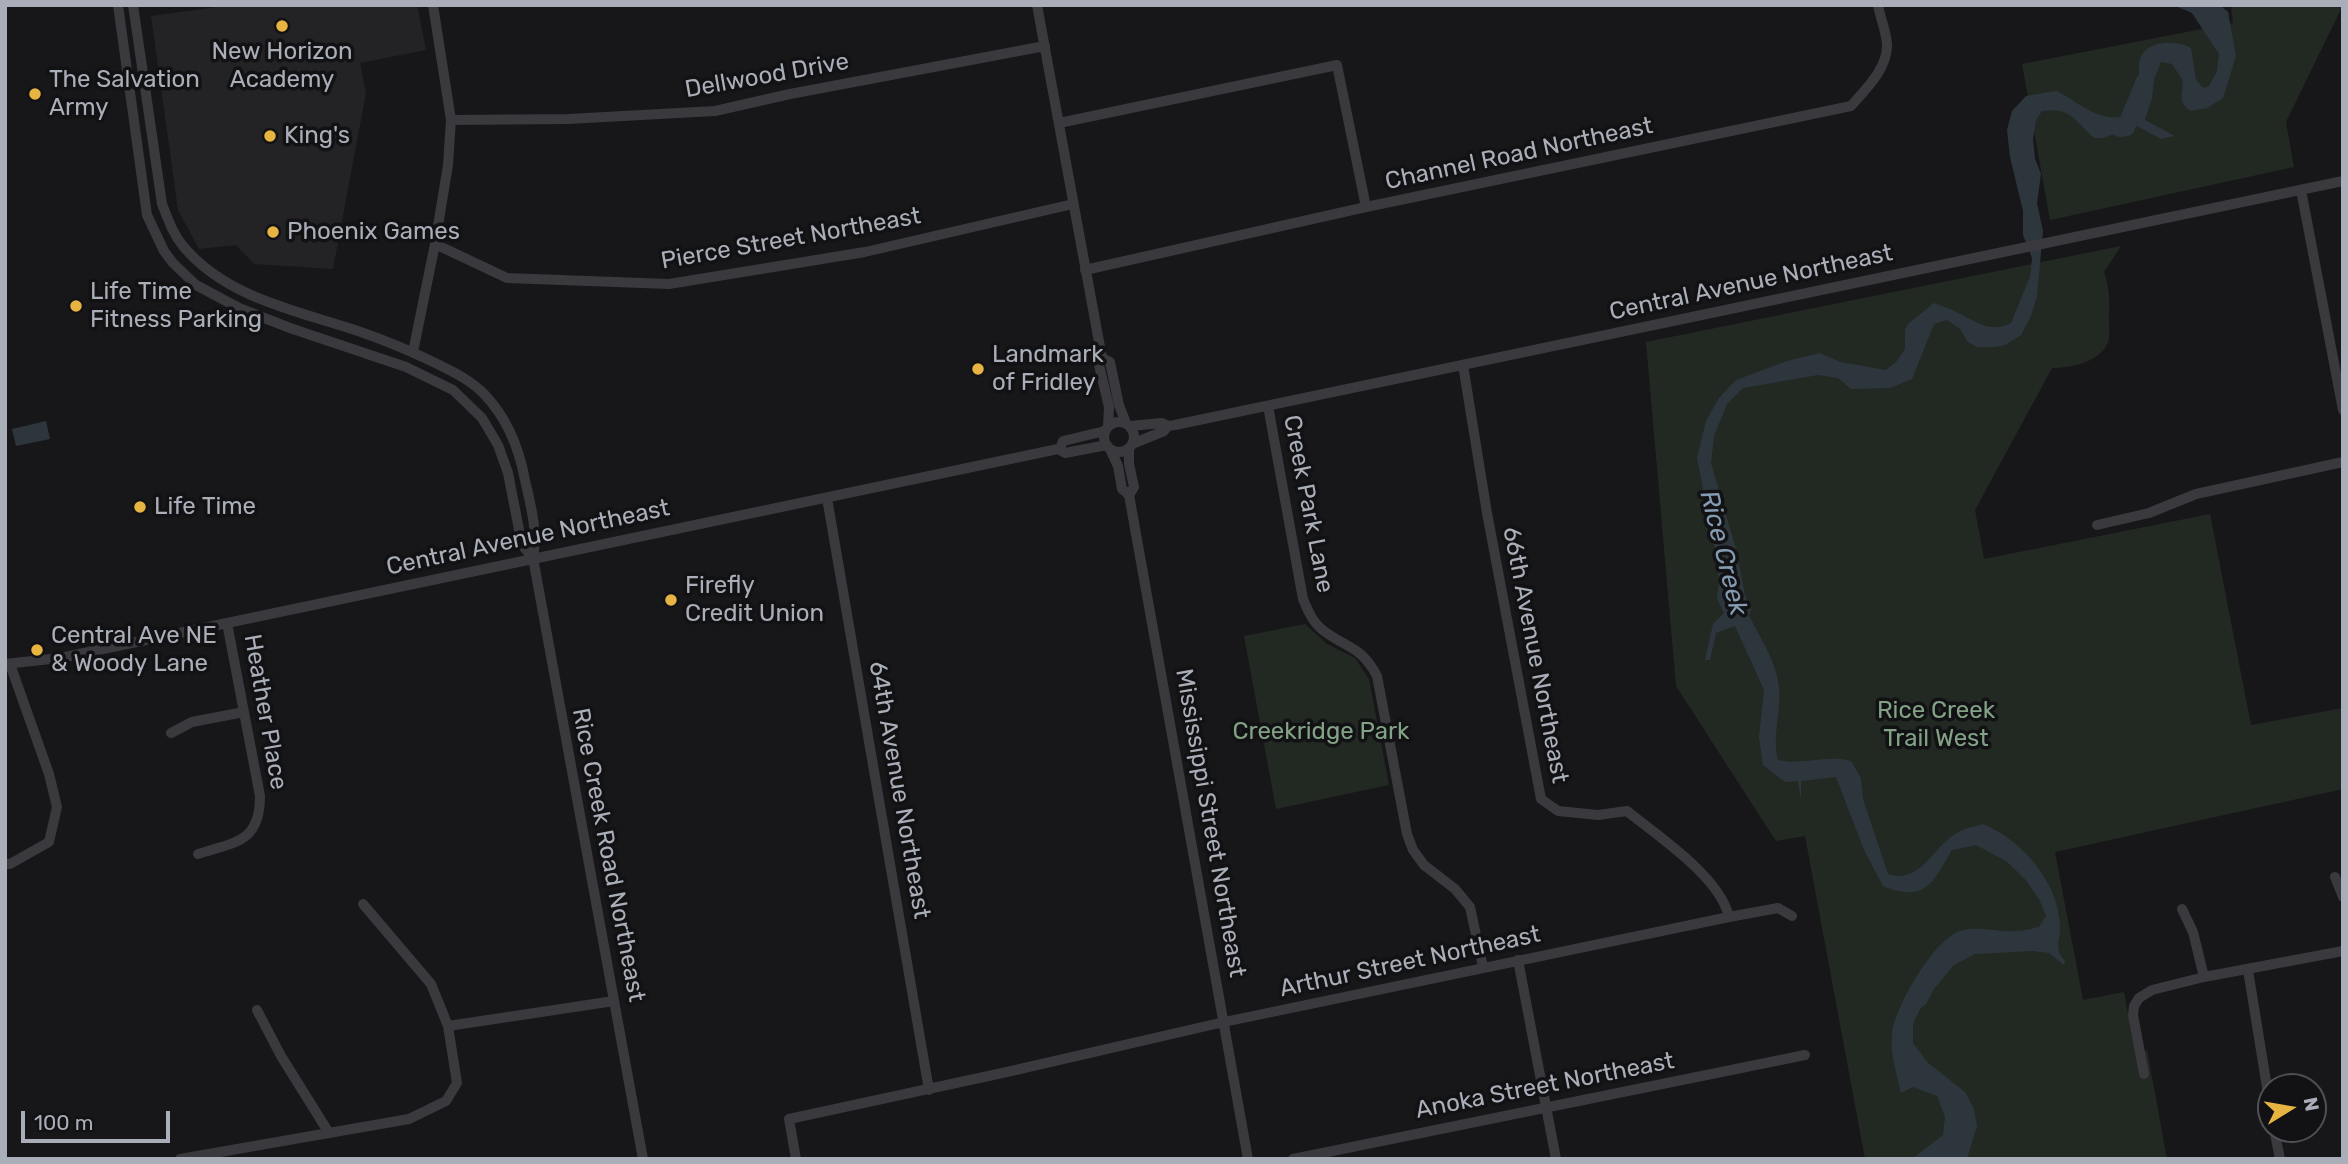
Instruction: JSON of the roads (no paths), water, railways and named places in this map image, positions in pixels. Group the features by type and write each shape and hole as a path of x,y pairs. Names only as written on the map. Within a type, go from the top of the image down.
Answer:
{"street":[{"name":"Rice Creek Road Northeast","path":"118,5 147,215 173,264 196,285 239,307 290,328 406,367 453,390 482,418 503,458 522,545 533,558"},
{"name":"Rice Creek Road Northeast","path":"134,5 162,204 182,245 208,271 258,298 413,352 449,369 476,386 504,419 513,436 523,470 536,541 533,558 643,1159"},
{"path":"413,352 448,165 451,120 433,5"},
{"path":"1037,5 1102,358 1099,365 1109,407 1106,429 1109,447 1119,452 1130,446 1134,435 1119,404 1110,362 1102,358"},
{"name":"Channel Road Northeast","path":"1085,270 1366,207 1851,106 1882,66 1887,45 1878,5"},
{"name":"Dellwood Drive","path":"451,120 568,119 715,111 790,94 1045,46"},
{"path":"1059,123 1337,65 1366,207"},
{"name":"Central Avenue Northeast","path":"1128,425 1162,423 1168,426 1268,406 2343,181"},
{"path":"2301,190 2343,410"},
{"name":"Pierce Street Northeast","path":"435,243 507,278 669,284 865,252 1073,204"},
{"name":"66th Avenue Northeast","path":"1463,365 1487,513 1541,799 1558,811 1598,815 1627,811 1710,882 1726,905 1728,917"},
{"name":"Creek Park Lane","path":"1268,406 1303,599 1311,617 1322,630 1361,653 1377,676 1407,834 1413,850 1424,865 1455,889 1470,907 1483,967"},
{"path":"1106,429 1116,422 1128,425"},
{"name":"Central Avenue Northeast","path":"1130,446 1164,431 1168,426"},
{"name":"Central Avenue Northeast","path":"1059,449 1063,441 1106,429"},
{"name":"Mississippi Street Northeast","path":"1129,495 1134,488 1129,464 1130,446"},
{"name":"Central Avenue Northeast","path":"7,664 60,658 1059,449 1065,453 1109,447"},
{"name":"Mississippi Street Northeast","path":"1109,447 1118,466 1122,489 1129,495 1248,1159"},
{"path":"2096,525 2150,513 2196,494 2343,462"},
{"name":"64th Avenue Northeast","path":"827,498 929,1090"},
{"name":"Heather Place","path":"198,854 241,839 253,831 260,816 260,796 227,623"},
{"path":"5,864 10,864 49,842 57,807 49,774 7,664"},
{"path":"171,733 192,722 244,712"},
{"path":"2335,877 2343,897"},
{"path":"180,1159 409,1119 446,1101 457,1083 449,1026 430,984 363,904"},
{"name":"Arthur Street Northeast","path":"796,1159 789,1119 929,1090 1224,1022 1728,917 1778,908 1792,916"},
{"path":"2182,909 2193,932 2204,977"},
{"path":"2144,1074 2133,1015 2139,998 2152,990 2204,977 2343,951"},
{"path":"1518,960 1556,1159"},
{"path":"2248,970 2265,1073"},
{"path":"449,1026 614,1001"},
{"path":"257,1010 281,1056 329,1133"},
{"name":"Anoka Street Northeast","path":"1293,1159 1805,1055"}],"water":[{"name":"Rice Creek","path":"2173,5 2220,5 2228,12 2236,56 2223,98 2207,108 2191,111 2182,100 2183,85 2180,76 2172,64 2161,62 2154,79 2152,98 2145,120 2175,136 2161,139 2137,126 2103,138 2094,138 2066,113 2042,111 2036,120 2033,139 2035,159 2041,174 2037,203 2043,231 2037,296 2021,335 2005,345 1977,347 1968,342 1960,329 1947,320 1934,324 1912,379 1890,388 1851,389 1838,378 1818,375 1743,388 1727,404 1714,436 1711,463 1737,553 1745,596 1751,610 1749,616 1767,650 1778,679 1778,760 1851,761 1861,778 1863,799 1888,874 1909,874 1926,862 1948,839 1966,829 1983,824 2011,840 2035,864 2053,893 2058,909 2058,948 2065,961 2064,965 2049,953 2033,951 1975,954 1954,965 1920,1009 1913,1024 1913,1043 1927,1062 1965,1092 1974,1109 1977,1126 1967,1159 1912,1159 1943,1135 1945,1117 1937,1096 1913,1087 1901,1093 1893,1056 1892,1034 1908,991 1929,958 1952,935 1970,929 2026,930 2039,927 2046,916 2039,899 2025,879 2006,861 1976,845 1952,850 1932,881 1918,891 1897,891 1883,886 1864,850 1836,777 1801,781 1801,799 1798,781 1785,782 1763,765 1759,737 1764,690 1735,626 1716,633 1710,660 1705,660 1713,624 1724,613 1717,599 1719,581 1716,555 1697,458 1706,421 1719,398 1736,380 1787,361 1820,353 1840,362 1886,370 1897,361 1905,349 1905,330 1908,324 1934,303 1989,327 2011,323 2030,277 2032,258 2023,235 2023,211 2010,157 2007,130 2012,111 2026,96 2056,91 2094,113 2109,117 2127,114 2135,105 2140,88 2141,57 2145,51 2159,44 2176,43 2191,48 2196,80 2203,88 2209,86 2217,71 2219,54 2192,13"},
{"path":"46,421 50,439 16,446 12,429"}],"waterway":[{"name":"Rice Creek","path":"2120,128 2126,127 2145,81"}],"place":[{"name":"New Horizon Academy","path":"282,26"},
{"name":"The Salvation Army","path":"35,94"},
{"name":"King's","path":"270,136"},
{"name":"Phoenix Games","path":"273,232"},
{"name":"Life Time Fitness Parking","path":"76,306"},
{"name":"Landmark of Fridley","path":"978,369"},
{"name":"Life Time","path":"140,507"},
{"name":"Firefly Credit Union","path":"671,600"},
{"name":"Central Ave NE & Woody Lane","path":"37,650"}],"park label":[{"name":"Rice Creek Trail West","path":"1936,725"},
{"name":"Creekridge Park","path":"1321,732"}]}
